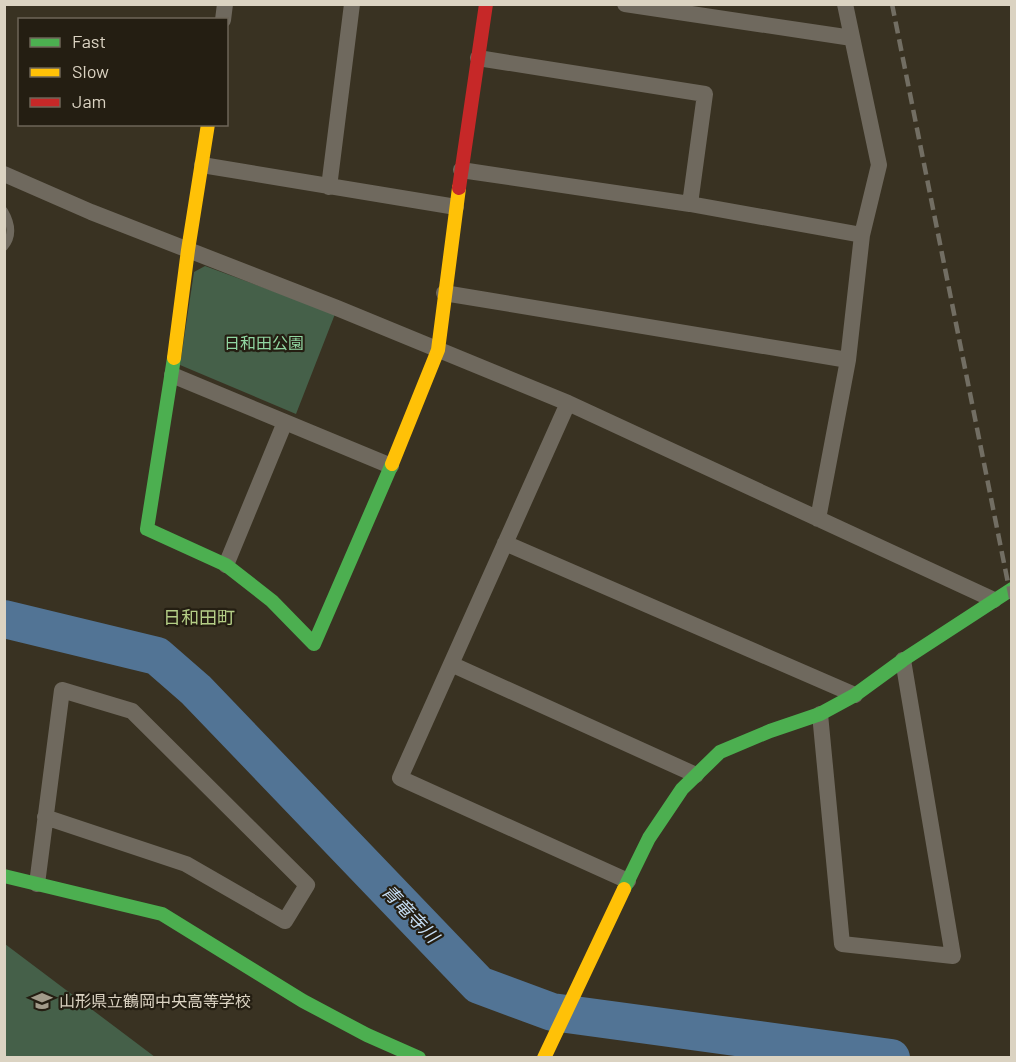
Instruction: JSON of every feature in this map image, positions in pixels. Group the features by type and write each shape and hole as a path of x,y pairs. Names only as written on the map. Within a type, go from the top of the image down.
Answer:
{"street":[{"path":"329,187 352,4"},
{"path":"208,126 147,529 226,565 272,601 314,644 438,350 444,293 486,4"},
{"path":"624,4 852,38"},
{"path":"818,519 848,360 862,235 879,165 845,4"},
{"path":"478,58 705,93 690,204"},
{"path":"202,165 456,207"},
{"path":"462,170 690,204 862,235"},
{"path":"4,174 91,212 568,403 994,600"},
{"path":"444,293 848,360"},
{"path":"172,375 391,466"},
{"path":"568,403 400,778 628,881"},
{"path":"226,565 285,422"},
{"path":"505,543 855,695"},
{"path":"546,1053 649,838 682,789 696,775 720,752 820,714 855,695 903,660 1011,589"},
{"path":"820,714 842,944 953,956 903,660"},
{"path":"451,664 696,775"},
{"path":"37,884 45,818 62,690 132,711 307,885 285,921 186,864 45,818"},
{"path":"4,876 162,914 303,1001 367,1035 419,1058"}],"lane":[{"path":"4,211 11,231 4,247"}],"green space":[{"name":"日和田公園","path":"205,266 335,314 296,414 180,365 194,272"},
{"name":"山形県立鶴岡中央高等学校","path":"5,944 155,1057 5,1057"}],"waterway":[{"name":"青竜寺川","path":"4,619 157,656 196,690 479,985 552,1012 891,1058"}],"railway":[{"path":"892,4 1012,603"}],"traffic: fast":[{"path":"174,358 147,529 226,565 272,601 314,644 392,464"},
{"path":"624,889 649,838 682,789 720,752 770,731 820,714 855,695 903,660 1012,589"},
{"path":"4,876 162,914 303,1001 367,1035 419,1058"}],"traffic: slow":[{"path":"174,358 208,126"},
{"path":"392,464 438,350 459,188"},
{"path":"544,1058 624,889"}],"traffic: jam":[{"path":"459,188 486,4"}],"place":[{"name":"山形県立鶴岡中央高等学校","path":"42,1001"}],"district":[{"name":"日和田町","path":"199,618"}]}
